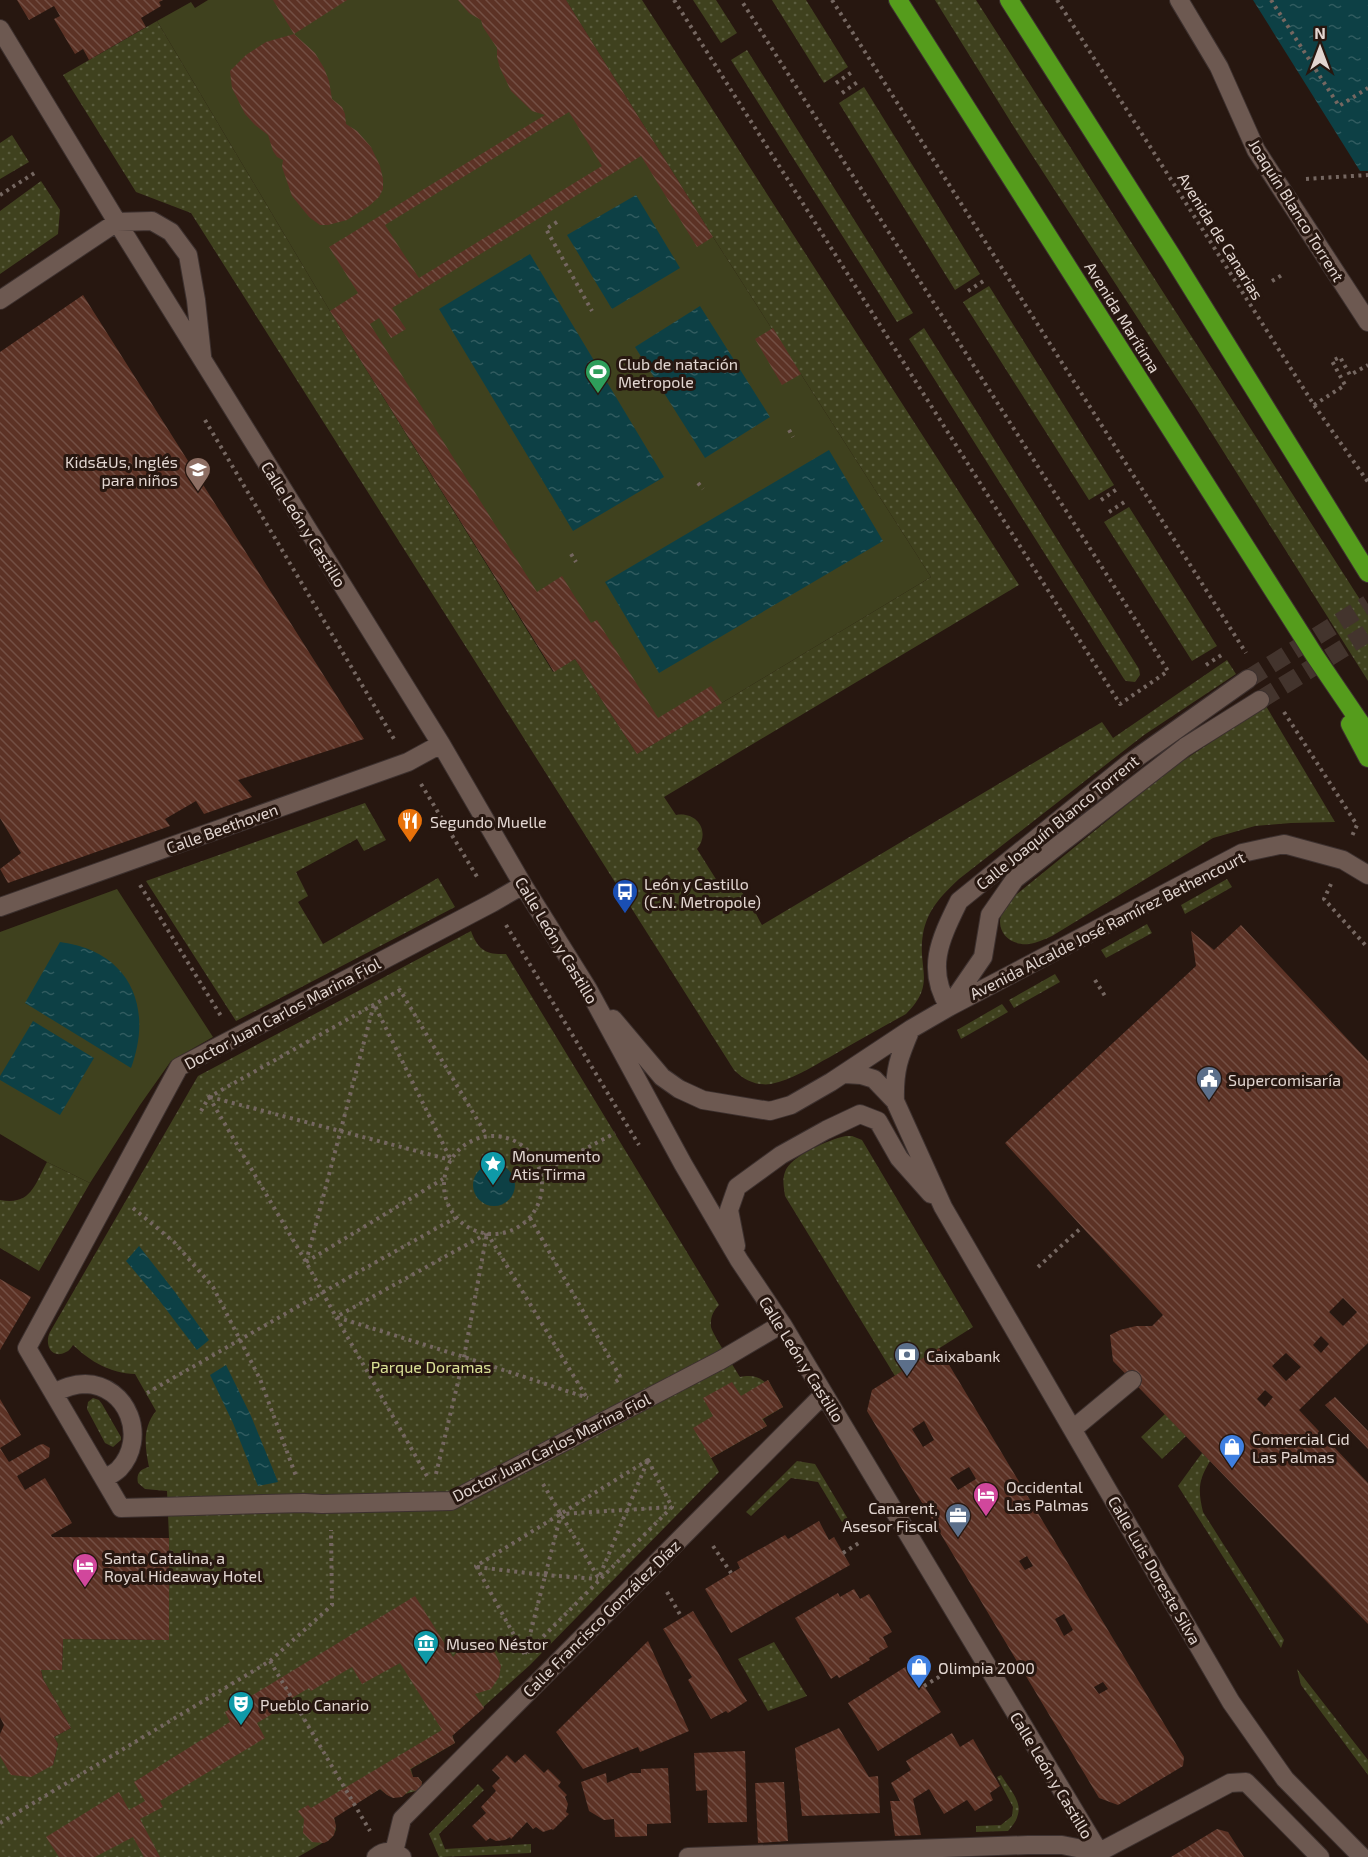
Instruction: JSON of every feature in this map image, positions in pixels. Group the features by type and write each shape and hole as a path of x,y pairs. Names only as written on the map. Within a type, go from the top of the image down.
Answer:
{"highway":[{"name":"Avenida Marítima","path":"898,0 1315,656"},
{"path":"1009,0 1170,253 1368,573"},
{"path":"1315,656 1368,734"},
{"path":"1315,656 1368,758"}],"street":[{"name":"Joaquín Blanco Torrent","path":"1179,0 1219,67 1256,150 1368,322"},
{"name":"Calle León y Castillo","path":"0,29 441,744 523,885 588,989 683,1164 739,1260 782,1324 1096,1855"},
{"path":"0,300 117,222 152,221 171,232 188,255 203,360"},
{"name":"Calle Joaquín Blanco Torrent","path":"949,1007 940,992 935,969 943,933 959,901 1128,764 1248,679"},
{"name":"Calle Joaquín Blanco Torrent","path":"588,989 662,1077 679,1089 703,1100 770,1111 791,1105 845,1074 911,1029 949,1007 983,957 990,915 1015,879 1185,747 1260,700"},
{"name":"Calle Beethoven","path":"0,907 408,762 441,744"},
{"name":"Avenida Alcalde José Ramírez Bethencourt","path":"949,1007 1242,853 1284,844 1343,860 1368,875"},
{"name":"Doctor Juan Carlos Marina Fiol","path":"523,885 179,1067 27,1348 121,1508 451,1501 721,1360 782,1324"},
{"name":"Calle Luis Doreste Silva","path":"895,1101 898,1061 911,1029"},
{"name":"Calle Luis Doreste Silva","path":"845,1074 874,1079 895,1101 943,1207 1231,1702 1285,1779 1362,1857"},
{"path":"739,1260 729,1210 736,1187 781,1155 860,1114 878,1121 899,1158 943,1207"},
{"path":"1072,1429 1132,1380"},
{"path":"54,1393 69,1386 86,1384 102,1387 117,1396 127,1408 133,1424 133,1441 128,1457 118,1470 104,1479"},
{"name":"Calle Francisco González Díaz","path":"398,1854 402,1819 824,1394"},
{"path":"688,1857 1028,1845 1062,1845 1096,1855 1230,1783 1246,1782 1320,1857"},
{"path":"376,1857 383,1852 398,1854"}],"path":[{"path":"674,0 1120,704 1168,671 741,0"},
{"path":"832,0 1249,657"},
{"name":"Avenida de Canarias","path":"1057,0 1314,405 1368,482"},
{"path":"1271,0 1339,106 1368,88"},
{"path":"836,83 852,72"},
{"path":"842,93 859,81"},
{"path":"0,195 36,172"},
{"path":"1276,181 1368,175"},
{"path":"557,222 546,230 592,311"},
{"path":"1272,281 1282,275"},
{"path":"968,291 985,280"},
{"path":"1314,405 1345,385 1332,361 1340,357 1350,375 1368,365"},
{"path":"200,412 639,1146"},
{"path":"789,430 793,437"},
{"path":"698,483 702,489"},
{"path":"1101,500 1117,489"},
{"path":"1109,512 1126,501"},
{"path":"571,554 576,562"},
{"path":"1206,665 1222,654"},
{"path":"1281,706 1356,825 1343,860 1324,898 1368,948"},
{"path":"126,862 234,1037"},
{"path":"1095,981 1105,996"},
{"path":"201,1111 209,1097 400,990 487,1136"},
{"path":"306,1262 374,1004"},
{"path":"374,1004 451,1160"},
{"path":"209,1097 451,1160"},
{"path":"209,1097 428,1477"},
{"path":"542,1172 615,1133"},
{"path":"487,1136 504,1136 520,1143 532,1154 542,1172 542,1196 537,1208 530,1218 518,1228 502,1233 487,1233 472,1229 455,1218 446,1197 443,1179 446,1167 451,1160 460,1148 473,1140 487,1136"},
{"path":"306,1262 443,1179"},
{"path":"125,1202 174,1242 213,1287 260,1379 304,1503"},
{"path":"146,1394 455,1218"},
{"path":"530,1218 621,1378 613,1383"},
{"path":"1038,1266 1082,1227"},
{"path":"336,1317 487,1233"},
{"path":"436,1476 464,1357 487,1233"},
{"path":"487,1233 588,1398"},
{"path":"336,1317 588,1398"},
{"path":"577,1404 596,1393"},
{"path":"529,1460 599,1579"},
{"path":"476,1566 648,1460"},
{"path":"648,1460 672,1507"},
{"path":"599,1579 648,1460"},
{"path":"0,1823 270,1661 332,1605 332,1532 322,1504"},
{"path":"561,1514 672,1507"},
{"path":"525,1655 672,1507"},
{"path":"525,1655 561,1514"},
{"path":"843,1552 862,1541"},
{"path":"713,1546 731,1574"},
{"path":"476,1566 544,1575 599,1579"},
{"path":"476,1566 525,1655"},
{"path":"667,1592 682,1618"},
{"path":"270,1661 355,1804"},
{"path":"924,1686 942,1675"}],"green space":[{"name":"Club de natación Metropole","path":"208,0 566,0 713,237 931,577 637,754 575,659 554,672 330,311 157,21 191,2 195,8"},
{"path":"566,0 642,0 1019,585 664,797 676,815 690,816 700,824 703,836 697,849 719,884 735,887 741,892 762,925 1102,722 1113,738 1227,660 1236,674 1144,735 959,879 947,891 932,910 925,925 922,946 923,984 921,993 906,1014 801,1073 771,1084 751,1081 734,1070 191,213 136,192 63,75 157,21 330,311 553,672 575,659 637,754 931,577 713,237"},
{"path":"693,0 716,0 737,33 721,43"},
{"path":"772,0 806,0 848,67 824,83"},
{"path":"935,0 976,0 1368,612 1368,681 1194,405 1019,135"},
{"path":"747,50 913,313 897,322 731,60"},
{"path":"864,87 980,274 955,290 839,103"},
{"path":"12,135 29,162 0,179 0,143"},
{"path":"41,181 60,210 58,234 0,274 0,211"},
{"path":"989,286 1114,485 1089,500 963,302"},
{"path":"924,328 1139,669 1140,675 1135,682 1124,679 909,339"},
{"path":"1129,507 1217,646 1192,661 1104,522"},
{"path":"1266,706 1335,822 1255,826 1213,838 1052,936 1029,944 1008,939 1000,926 1007,902 1172,768"},
{"path":"365,803 386,840 364,851 357,839 296,872 308,896 298,902 323,944 438,878 455,907 236,1021 146,881"},
{"path":"1227,879 1232,887 1185,914 1181,905"},
{"path":"117,889 213,1037 171,1061 90,1183 47,1162 0,1134 0,932"},
{"path":"1147,924 1152,933 1106,958 1101,950"},
{"name":"Parque Doramas","path":"471,931 477,943 484,950 493,954 506,954 719,1305 712,1315 711,1327 740,1377 754,1376 765,1382 768,1380 783,1407 763,1419 767,1426 711,1458 719,1472 530,1665 452,1735 455,1743 411,1769 413,1777 418,1777 422,1782 418,1791 395,1797 380,1789 334,1817 336,1830 331,1838 298,1857 0,1857 0,1756 53,1765 58,1744 54,1737 71,1728 43,1679 41,1670 62,1670 63,1639 169,1640 167,1491 145,1489 138,1483 139,1472 149,1467 147,1431 148,1424 156,1411 135,1374 101,1366 73,1345 68,1351 56,1354 48,1346 50,1332 198,1076"},
{"path":"1055,974 1060,982 1014,1008 1009,1000"},
{"path":"1002,1004 1008,1012 961,1039 957,1030"},
{"path":"846,1136 862,1140 973,1327 895,1376 785,1196 784,1175 794,1160 821,1144"},
{"path":"47,1162 90,1183 39,1271 0,1248 0,1200 19,1200 31,1192"},
{"path":"93,1398 102,1404 121,1437 121,1440 113,1447 105,1443 87,1409 88,1402"},
{"path":"1165,1414 1186,1436 1162,1459 1141,1437"},
{"path":"1202,1453 1210,1461 1200,1486 1203,1512 1284,1640 1281,1648 1178,1486"},
{"path":"797,1461 815,1464 848,1519 842,1522 818,1482 791,1478 751,1516 746,1512"},
{"path":"774,1642 807,1696 768,1711 738,1659"},
{"path":"1297,1669 1368,1760 1368,1775 1301,1685"},
{"path":"1001,1775 1018,1803 1018,1816 1008,1831 976,1832 976,1826 1001,1825 1012,1816 1013,1807 997,1777"},
{"path":"478,1784 484,1790 439,1834 445,1849 531,1844 531,1853 439,1857 429,1834"}],"water":[{"path":"1253,0 1368,0 1368,171 1360,171"},
{"path":"636,195 680,268 612,309 567,235"},
{"path":"530,254 664,477 573,531 439,309"},
{"path":"700,306 770,417 705,458 635,347"},
{"path":"829,450 883,541 659,673 605,582"},
{"path":"60,942 84,947 103,957 119,969 130,985 137,1003 139,1023 137,1045 131,1068 25,1003"},
{"path":"33,1021 94,1058 60,1115 0,1080 0,1076"},
{"path":"494,1164 509,1170 515,1185 509,1200 494,1206 479,1200 473,1185 479,1170"},
{"path":"139,1246 209,1340 197,1350 126,1261"},
{"path":"226,1365 251,1416 278,1482 258,1486 233,1423 210,1375"}],"building":[{"path":"17,0 163,0 159,2 161,6 141,18 146,27 89,60 83,49 75,54 54,19 60,16 54,6 29,20"},
{"path":"273,0 347,0 294,34"},
{"path":"458,0 566,0 713,237 697,247 641,156 392,308 406,329 391,338 379,318 370,324 537,592 562,576 591,623 597,620 658,718 711,686 722,703 637,754 575,659 554,672 330,311 358,293 329,247 545,115 532,111 511,91 500,68 497,48 481,20 469,13","holes":["569,112 602,166 419,278 385,225"]},
{"path":"294,34 315,53 329,81 332,99 342,107 346,124 357,131 371,147 383,179 383,189 379,197 369,206 347,220 328,225 320,225 309,217 292,196 282,167 283,160 273,151 268,135 245,114 232,88 230,71 246,55 266,42"},
{"path":"83,295 364,739 238,780 252,797 204,814 196,801 165,819 170,826 8,883 0,869 21,853 0,818 0,352"},
{"path":"773,328 801,374 782,385 755,339"},
{"name":"Supercomisaría","path":"1241,925 1368,1061 1368,1343 1299,1410 1368,1483 1368,1624 1113,1361 1110,1335 1136,1326 1152,1326 1163,1315 1005,1143 1196,966 1191,931 1214,950","holes":["1343,1298 1357,1312 1343,1326 1329,1312","1321,1336 1329,1344 1321,1353 1313,1345","1286,1353 1301,1367 1286,1381 1272,1366","1265,1390 1273,1397 1265,1407 1257,1399"]},
{"path":"0,1279 31,1297 0,1350"},
{"path":"939,1348 1184,1757 1183,1766 1118,1805 1099,1798 867,1411 872,1390","holes":["924,1421 934,1440 923,1447 912,1429","969,1467 976,1479 958,1490 950,1478","1027,1556 1033,1566 1025,1570 1019,1561","1064,1614 1073,1630 1064,1636 1055,1619","1103,1682 1108,1689 1099,1694 1094,1687"]},
{"path":"768,1380 783,1407 762,1419 767,1426 711,1458 693,1428 713,1416 703,1398 732,1382 741,1396"},
{"path":"1335,1397 1368,1431 1368,1449 1325,1405"},
{"path":"0,1399 21,1435 0,1448"},
{"name":"Santa Catalina, a Royal Hideaway Hotel","path":"43,1444 50,1448 49,1457 17,1476 25,1490 45,1478 72,1523 51,1535 52,1537 169,1538 169,1640 63,1639 62,1670 41,1670 43,1679 71,1728 54,1737 58,1744 53,1765 31,1777 11,1775 0,1756 0,1734 4,1725 0,1717 0,1448 9,1462 39,1445"},
{"path":"819,1521 829,1540 834,1537 850,1565 731,1633 705,1589 740,1568 737,1562 785,1535 788,1539"},
{"path":"854,1589 860,1599 869,1594 892,1632 883,1637 888,1647 839,1678 837,1675 831,1679 795,1618 838,1593 840,1597"},
{"name":"Pueblo Canario","path":"415,1596 453,1657 460,1649 469,1645 485,1645 495,1653 501,1666 499,1677 491,1689 475,1694 484,1708 452,1736 455,1743 410,1769 413,1777 418,1777 422,1782 418,1791 410,1790 402,1797 393,1798 380,1789 334,1818 336,1826 334,1835 324,1843 312,1842 303,1833 304,1819 298,1811 308,1805 311,1808 442,1730 400,1663 362,1684 352,1667 311,1691 309,1688 280,1705 282,1708 257,1723 265,1738 160,1801 163,1807 140,1819 160,1857 144,1857 133,1837 95,1857 59,1857 46,1837 119,1792 129,1810 145,1801 134,1782 230,1722 225,1712"},
{"path":"693,1611 747,1701 728,1713 726,1711 711,1719 688,1680 692,1677 663,1629"},
{"path":"648,1641 689,1731 640,1752 638,1747 583,1769 556,1732"},
{"path":"910,1664 941,1712 878,1751 848,1703"},
{"path":"839,1728 869,1777 878,1776 880,1813 802,1816 795,1748"},
{"path":"952,1733 960,1747 973,1739 1000,1786 990,1793 993,1800 975,1811 967,1800 944,1814 929,1789 913,1799 921,1835 895,1836 890,1801 900,1801 891,1783 911,1770 906,1761"},
{"path":"745,1751 747,1822 708,1823 707,1790 696,1791 694,1753"},
{"path":"525,1754 544,1773 548,1769 561,1782 558,1786 567,1795 565,1797 568,1804 566,1812 569,1814 553,1830 543,1832 536,1827 533,1829 527,1822 511,1839 510,1837 496,1841 490,1838 486,1841 472,1826 486,1813 481,1807 496,1791 492,1786 500,1778 492,1770 507,1755 515,1763"},
{"path":"668,1768 671,1823 647,1824 647,1836 615,1837 614,1819 604,1820 589,1811 581,1782 606,1773 607,1783 631,1773 641,1773 641,1769"},
{"path":"784,1782 788,1841 758,1843 755,1783"},
{"path":"1217,1829 1228,1832 1244,1857 1171,1857"}],"tunnel":[{"path":"1248,679 1368,604"},
{"path":"1260,700 1368,633"}],"place":[{"name":"Club de natación Metropole","path":"598,395"},
{"name":"Kids&Us, Inglés para niños","path":"198,493"},
{"name":"Segundo Muelle","path":"410,844"},
{"name":"León y Castillo (C.N. Metropole)","path":"625,915"},
{"name":"Supercomisaría","path":"1209,1102"},
{"name":"Monumento Atis Tirma","path":"493,1187"},
{"name":"Caixabank","path":"907,1378"},
{"name":"Comercial Cid Las Palmas","path":"1232,1470"},
{"name":"Occidental Las Palmas","path":"986,1518"},
{"name":"Canarent, Asesor Fiscal","path":"958,1539"},
{"name":"Santa Catalina, a Royal Hideaway Hotel","path":"85,1589"},
{"name":"Museo Néstor","path":"426,1666"},
{"name":"Olimpia 2000","path":"919,1690"},
{"name":"Pueblo Canario","path":"241,1727"}]}
